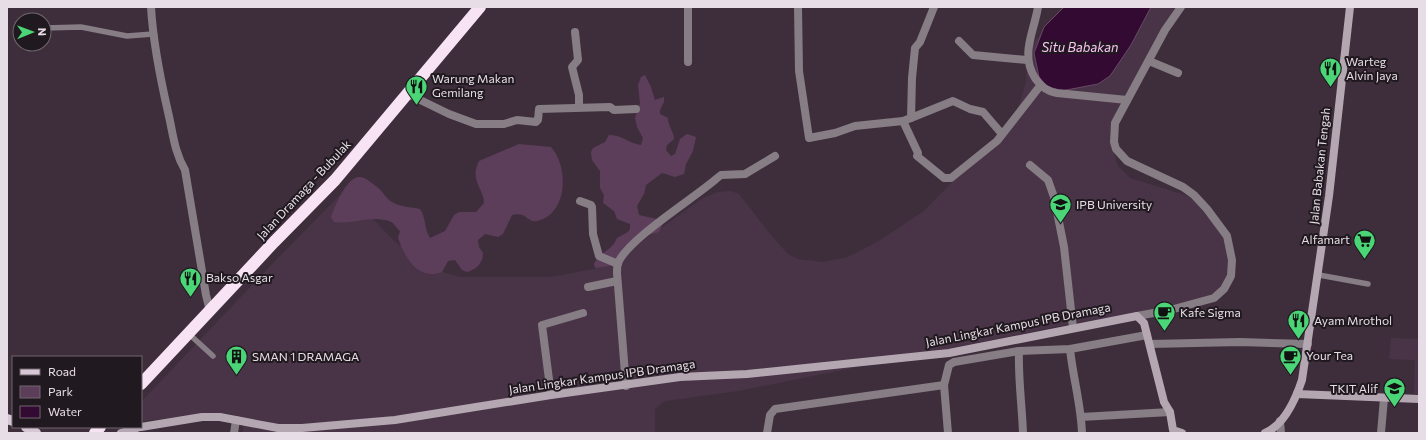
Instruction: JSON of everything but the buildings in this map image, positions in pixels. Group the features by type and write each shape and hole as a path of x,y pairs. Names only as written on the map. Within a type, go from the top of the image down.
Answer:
{"highway":[{"name":"Jalan Dramaga - Bubulak","path":"142,383 335,180 480,7"}],"street":[{"path":"150,7 153,34 172,140 186,177 210,311"},
{"path":"688,7 688,62"},
{"path":"798,7 799,71 809,138 835,133 855,126 903,122 953,101 970,109 983,112 1002,134"},
{"path":"911,118 912,78 915,48 920,42 934,7"},
{"path":"1038,7 1035,25 1028,46 1027,60 1040,86 1046,91 1057,93 1127,100"},
{"path":"1137,316 1170,310 1214,298 1224,289 1231,276 1231,248 1224,230 1194,195 1169,180 1127,161 1116,149 1114,142 1115,123 1165,30 1181,7"},
{"name":"Jalan Babakan Tengah","path":"1265,433 1274,430 1298,394 1302,380 1329,196 1350,7"},
{"path":"575,32 578,60 572,67 579,93 579,107"},
{"path":"959,41 973,55 1027,60"},
{"path":"1149,62 1178,73"},
{"path":"903,122 918,153 917,156 944,178 948,179 997,141 1040,86"},
{"path":"408,94 449,114 476,124 504,124 517,120 536,122 538,120 539,109 579,107 610,107 614,110 636,109"},
{"path":"626,386 617,281 618,264 625,253 640,238 716,179 721,176 745,174 775,156"},
{"path":"1030,165 1048,180 1054,197 1064,247 1073,328"},
{"path":"580,202 591,205 592,207 593,234 599,256 618,264"},
{"path":"588,287 617,281"},
{"path":"551,395 542,325 583,313"},
{"path":"1137,316 1144,323 1164,402 1170,412 1172,431 1182,433"},
{"name":"Jalan Lingkar Kampus IPB Dramaga","path":"142,427 202,417 236,420 278,428 328,427 395,420 551,395 626,386 680,377 747,374 949,353 1137,316"},
{"path":"948,433 944,385 949,365 954,362 1019,351 1070,349 1147,335"},
{"path":"1150,344 1240,342 1308,344"},
{"path":"1070,349 1081,417 1082,433"},
{"path":"1019,351 1018,371 1022,404 1023,433"},
{"path":"767,433 770,415 775,409 944,385"},
{"path":"1298,394 1419,398"},
{"path":"1381,433 1384,398"},
{"path":"1081,417 1170,412"},
{"path":"234,433 236,420"},
{"path":"1280,420 1281,433"},
{"name":"Jalan Lingkar Kampus IPB Dramaga","path":"123,433 138,428"}],"lane":[{"path":"52,28 81,27 127,36 153,34"},
{"path":"1318,275 1368,284"},
{"path":"189,334 213,356"}],"shaded area":[{"name":"IPB University","path":"1071,7 1181,7 1116,129 1112,148 1118,166 1130,178 1185,195 1193,199 1203,208 1232,246 1226,289 1194,303 1075,323 738,391 665,401 655,409 655,433 243,433 243,426 237,416 226,413 142,422 142,401 275,261 339,196 346,192 351,195 393,240 420,261 432,269 460,277 551,277 594,269 616,260 703,198 718,192 730,191 739,194 770,234 788,254 798,259 823,262 848,257 879,241 924,211 1016,116 1026,82 1027,61 1032,44 1048,27"},
{"path":"1391,338 1419,339 1419,394 1414,394 1415,360 1389,359"}],"green space":[{"path":"645,75 655,100 664,97 660,114 668,118 674,139 667,145 666,150 671,156 675,154 680,139 687,134 696,137 693,151 686,164 684,174 675,177 662,173 646,185 644,194 637,206 639,215 661,220 663,223 659,232 645,236 609,266 595,268 594,264 596,259 615,243 617,238 628,232 630,229 630,224 617,219 614,211 603,203 604,195 600,188 600,171 592,160 591,152 593,148 605,142 609,135 618,136 641,145 643,138 637,127 635,118 640,103 638,85 641,77"},
{"path":"519,144 551,147 561,166 563,177 560,200 555,209 547,217 534,221 521,215 512,215 503,234 498,237 485,234 478,240 479,247 483,253 482,260 479,265 471,271 467,272 462,270 455,260 448,261 442,272 434,274 426,273 414,266 404,253 398,238 400,231 392,223 384,220 370,219 341,223 334,222 331,217 346,186 356,178 361,177 379,189 395,204 420,209 430,238 445,231 454,215 459,212 476,212 484,203 476,179 476,168 479,161"}],"water":[{"name":"Situ Babakan","path":"1064,7 1151,7 1131,45 1110,76 1098,84 1061,91 1044,85 1039,77 1034,53 1044,27"}],"place":[{"name":"Warteg Alvin Jaya","path":"1331,88"},
{"name":"Warung Makan Gemilang","path":"417,106"},
{"name":"IPB University","path":"1060,224"},
{"name":"Alfamart","path":"1365,260"},
{"name":"Bakso Asgar","path":"191,298"},
{"name":"Kafe Sigma","path":"1164,332"},
{"name":"Ayam Mrothol","path":"1298,340"},
{"name":"SMAN 1 DRAMAGA","path":"237,376"},
{"name":"Your Tea","path":"1291,376"},
{"name":"TKIT Alif","path":"1394,408"}]}
